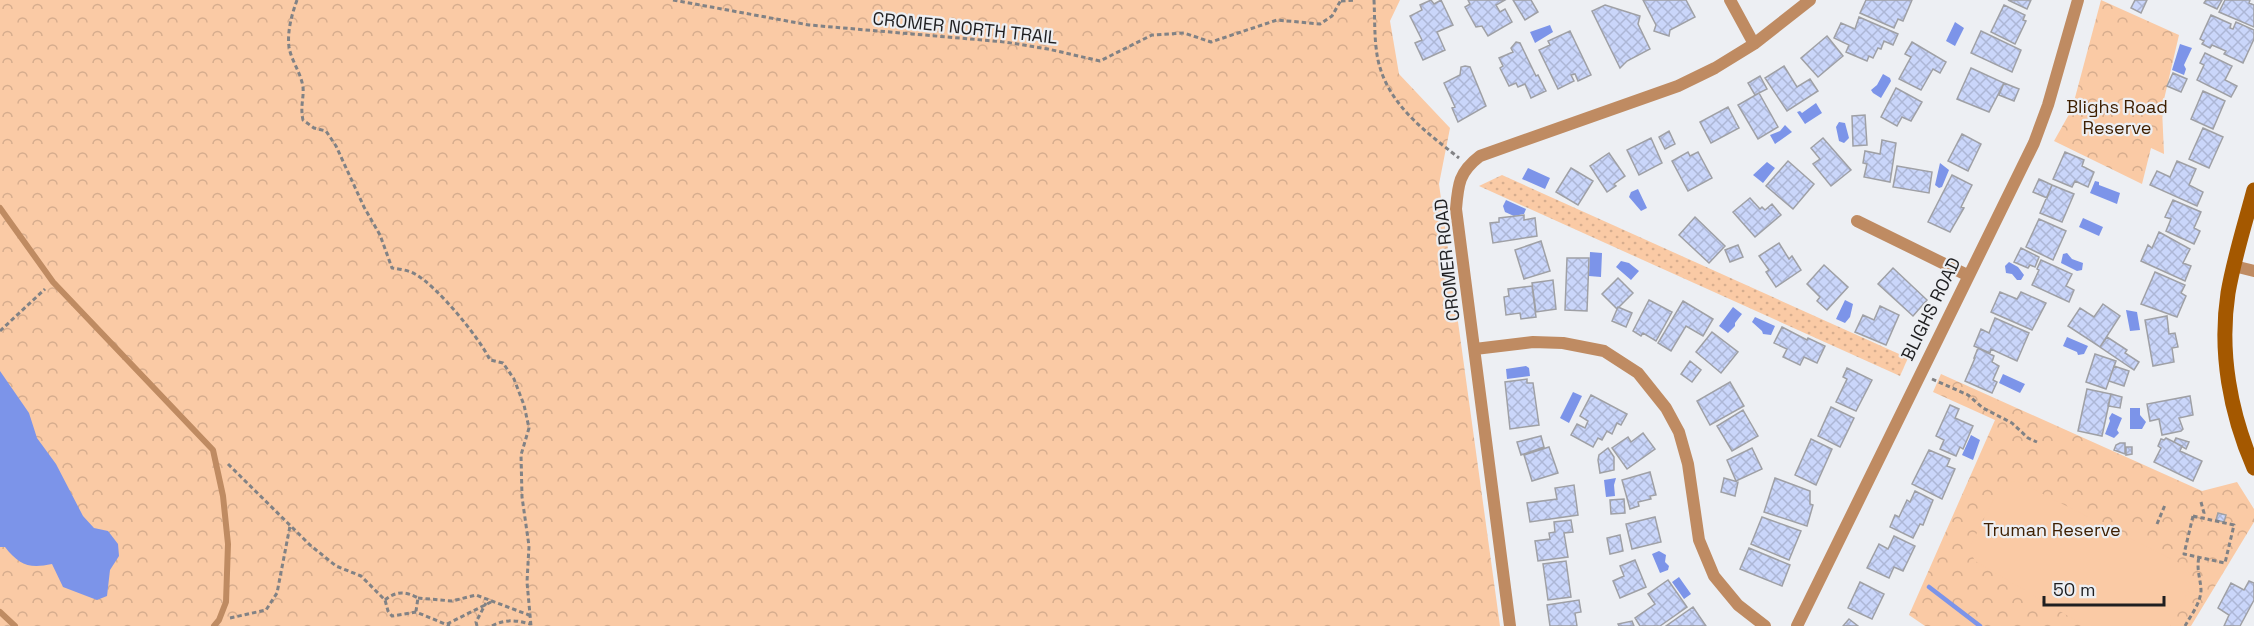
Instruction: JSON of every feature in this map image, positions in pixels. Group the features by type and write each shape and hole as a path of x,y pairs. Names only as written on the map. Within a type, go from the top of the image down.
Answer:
{"street":[{"path":"1730,0 1754,44"},
{"path":"1468,165 1480,156 1678,86 1715,68 1754,44 1810,0"},
{"name":"BLIGHS ROAD","path":"1797,626 1967,275 2034,143 2049,105 2078,0"},
{"name":"CROMER ROAD","path":"1468,165 1458,183 1456,209 1510,626"},
{"path":"2254,190 2234,266 2225,322 2226,364 2235,412 2254,468"},
{"path":"1857,221 1967,275"},
{"path":"2234,266 2254,271"},
{"path":"1475,349 1533,342 1563,343 1604,351 1638,373 1666,408 1679,432 1688,464 1699,540 1714,576 1738,605 1765,626"}],"lane":[{"path":"0,208 53,282 213,450 223,496 228,544 226,602 214,626"},
{"path":"0,612 15,626"}],"path":[{"path":"297,0 291,18 289,47 300,73 303,89 300,107 303,120 314,128 326,131 336,146 380,236 392,268 415,274 462,318 484,346 490,360 503,363 514,379 524,405 529,428 521,455 522,497 529,546 526,582 530,625 516,620 508,624 492,626"},
{"name":"CROMER NORTH TRAIL","path":"673,0 809,25 1005,42 1100,61 1152,34 1184,33 1211,42 1277,21 1320,24 1332,16 1341,1"},
{"path":"1341,1 1354,0"},
{"path":"1374,0 1378,61 1396,100 1400,107 1430,135 1468,165"},
{"path":"0,331 53,282"},
{"path":"1919,374 1968,395 1983,408 2012,423 2028,438 2037,442"},
{"path":"213,450 336,566 361,576 385,600 392,616 416,612 448,625 486,603 493,602"},
{"path":"2201,502 2203,518"},
{"path":"2157,524 2165,505"},
{"path":"2193,516 2203,518 2234,525 2225,563 2202,556 2184,554 2193,516"},
{"path":"219,620 266,610 277,593 290,525"},
{"path":"2185,626 2199,602 2201,590 2197,563 2202,556"},
{"path":"385,600 401,592 418,598 452,601 476,596 529,615"},
{"path":"416,612 418,598"},
{"path":"477,626 476,622 486,603"}],"green space":[{"path":"0,0 1400,0 1390,21 1399,74 1450,128 1439,184 1500,626 0,626"},
{"name":"Blighs Road Reserve","path":"2101,0 2179,35 2162,108 2164,154 2151,148 2142,184 2054,141 2072,109"},
{"path":"1502,175 1908,358 1900,376 1479,186"},
{"name":"Truman Reserve","path":"1941,374 2202,491 2237,482 2254,509 2254,522 2191,626 1925,626 1909,615 1995,420 1933,392"},
{"path":"2017,481 2185,566 2193,582 2170,626 2085,626 1975,561 1969,549 2001,484"}],"water":[{"path":"1955,22 1964,28 1955,46 1946,41"},
{"path":"1550,25 1553,32 1535,43 1530,32"},
{"path":"2180,44 2192,48 2184,65 2186,69 2184,75 2172,70"},
{"path":"1883,74 1891,81 1881,98 1871,90"},
{"path":"1816,103 1822,113 1805,124 1797,112 1802,113"},
{"path":"1839,122 1845,123 1849,138 1844,143 1839,141 1836,127"},
{"path":"1785,125 1792,132 1775,144 1770,135 1780,131"},
{"path":"1767,162 1775,168 1763,183 1753,175"},
{"path":"1940,163 1949,170 1942,187 1939,188 1935,185"},
{"path":"1528,168 1550,178 1545,189 1522,179"},
{"path":"2095,181 2099,182 2099,185 2120,193 2117,204 2090,193"},
{"path":"1638,189 1647,208 1641,211 1629,197 1631,192"},
{"path":"1506,200 1526,209 1524,214 1514,216 1505,212 1503,206"},
{"path":"2083,218 2103,227 2099,236 2079,227"},
{"path":"1590,252 1602,253 1601,277 1589,276"},
{"path":"2067,253 2072,259 2083,263 2082,270 2077,271 2061,263 2063,254"},
{"path":"1621,261 1629,263 1639,271 1631,280 1616,267"},
{"path":"2009,262 2018,267 2024,275 2021,280 2006,273 2005,266"},
{"path":"1845,300 1853,304 1850,317 1845,323 1836,319"},
{"path":"1733,307 1742,314 1728,333 1719,326"},
{"path":"2126,310 2137,312 2140,330 2130,331"},
{"path":"1755,317 1775,326 1771,335 1763,334 1752,322"},
{"path":"2067,337 2088,346 2084,354 2078,355 2077,352 2063,346"},
{"path":"1526,366 1529,368 1530,376 1507,379 1506,369"},
{"path":"0,371 29,413 37,438 56,464 83,516 94,528 108,531 118,544 119,556 110,570 107,596 97,600 63,587 52,564 31,566 20,562 5,547 0,547"},
{"path":"2003,374 2025,384 2020,393 1999,383"},
{"path":"1573,392 1582,396 1569,423 1560,418"},
{"path":"2130,408 2140,408 2140,415 2146,422 2142,429 2130,429"},
{"path":"2112,413 2122,418 2117,430 2119,433 2114,438 2105,434"},
{"path":"1971,435 1980,440 1973,460 1962,455"},
{"path":"1616,478 1615,496 1606,497 1604,480"},
{"path":"1659,551 1666,555 1665,562 1669,566 1668,570 1660,573 1652,554"},
{"path":"1679,577 1691,594 1684,599 1672,582"}],"building":[{"path":"1431,0 1434,4 1441,0 1453,25 1437,32 1445,50 1423,60 1415,43 1422,40 1410,16 1422,10 1420,5"},
{"path":"1468,0 1505,0 1496,5 1500,12 1505,9 1512,22 1488,36 1482,26 1476,27 1465,7 1470,4"},
{"path":"1513,0 1531,0 1538,12 1525,20"},
{"path":"1643,0 1686,0 1695,17 1670,30 1669,36 1654,31 1656,25"},
{"path":"1866,0 1912,0 1903,21 1898,19 1894,28 1860,13"},
{"path":"2008,0 2031,0 2027,9"},
{"path":"2135,0 2147,0 2141,13 2131,8"},
{"path":"2206,0 2222,0 2217,9 2204,3"},
{"path":"2225,0 2250,0 2249,3 2254,5 2254,27 2219,12"},
{"path":"1605,5 1640,16 1638,24 1650,49 1627,61 1620,68 1592,11"},
{"path":"2004,5 2025,15 2023,20 2026,21 2015,44 1991,32"},
{"path":"2211,15 2231,24 2230,28 2233,29 2236,22 2254,30 2254,39 2243,63 2224,54 2226,51 2212,45 2210,48 2202,44 2204,41 2200,39"},
{"path":"1859,17 1898,34 1893,45 1884,41 1881,49 1878,48 1873,58 1869,56 1867,61 1846,52 1849,45 1834,38 1841,23 1855,29"},
{"path":"1570,31 1591,75 1578,81 1575,74 1571,75 1574,81 1558,89 1539,50 1550,45 1548,41"},
{"path":"1981,31 2021,50 2012,72 1971,53"},
{"path":"1827,36 1843,56 1818,77 1801,58"},
{"path":"1516,42 1520,43 1546,91 1531,98 1525,84 1518,87 1516,83 1509,86 1500,68 1503,66 1499,58 1513,52 1511,48"},
{"path":"1912,42 1946,62 1940,73 1933,69 1921,90 1899,79 1911,57 1905,54"},
{"path":"2205,53 2232,66 2225,80 2237,86 2231,97 2197,80 2204,65 2200,63"},
{"path":"1784,66 1797,87 1810,79 1818,91 1787,111 1765,78"},
{"path":"1461,67 1470,67 1486,106 1458,122 1452,108 1455,107 1444,83 1460,75"},
{"path":"1971,68 2004,83 1989,112 1957,99"},
{"path":"2173,73 2187,79 2181,92 2167,86"},
{"path":"1760,76 1767,89 1755,95 1748,83"},
{"path":"2004,83 2019,89 2014,101 1999,95"},
{"path":"1896,88 1922,102 1911,121 1902,117 1897,126 1881,117"},
{"path":"2203,91 2225,101 2213,129 2191,119"},
{"path":"1759,93 1778,127 1758,139 1738,105"},
{"path":"1728,107 1739,128 1711,143 1700,122"},
{"path":"1865,115 1867,145 1853,146 1852,116"},
{"path":"2203,128 2223,137 2209,168 2189,159"},
{"path":"1669,131 1675,144 1665,149 1659,137"},
{"path":"1962,134 1981,144 1968,171 1948,161"},
{"path":"1651,138 1662,163 1639,175 1627,150"},
{"path":"1823,138 1851,170 1831,186 1813,164 1820,159 1811,148"},
{"path":"1882,140 1896,143 1890,182 1864,177 1867,164 1863,163 1865,151 1880,154"},
{"path":"1688,152 1690,156 1698,152 1712,178 1688,191 1672,161"},
{"path":"2065,152 2084,160 2082,166 2094,172 2088,187 2075,181 2072,187 2053,179"},
{"path":"1609,153 1625,176 1607,192 1590,166"},
{"path":"1788,161 1814,184 1793,209 1766,186"},
{"path":"2177,161 2196,169 2189,185 2203,192 2197,206 2150,185 2157,171 2170,177"},
{"path":"1897,166 1932,172 1929,193 1893,187"},
{"path":"1571,168 1593,181 1578,205 1556,192"},
{"path":"1952,175 1972,185 1961,207 1964,208 1950,232 1928,222"},
{"path":"2039,179 2052,185 2047,198 2033,192"},
{"path":"2052,185 2074,194 2062,222 2040,213"},
{"path":"1750,198 1760,209 1762,207 1765,210 1772,204 1781,215 1755,237 1733,212"},
{"path":"2173,200 2201,212 2194,228 2200,231 2194,244 2166,231 2171,219 2165,217"},
{"path":"1524,215 1524,220 1535,218 1537,236 1493,243 1490,223 1499,222 1499,218"},
{"path":"1695,217 1725,246 1709,263 1679,235"},
{"path":"2039,219 2066,231 2053,260 2026,247"},
{"path":"2159,232 2190,249 2183,263 2191,266 2185,281 2141,261 2148,245 2152,248"},
{"path":"1541,241 1550,271 1524,279 1515,250"},
{"path":"1779,243 1789,259 1792,256 1801,270 1776,287 1766,272 1769,270 1759,256"},
{"path":"1738,245 1743,257 1730,262 1725,250"},
{"path":"2021,248 2039,257 2035,267 2030,265 2028,268 2014,262"},
{"path":"1567,258 1589,258 1587,311 1565,310"},
{"path":"2041,260 2072,274 2066,286 2074,290 2069,302 2032,285"},
{"path":"1824,265 1848,287 1827,310 1817,301 1820,297 1807,284"},
{"path":"1893,268 1927,300 1913,316 1878,284"},
{"path":"2155,272 2185,285 2181,293 2186,296 2177,317 2141,304"},
{"path":"1618,278 1633,293 1617,309 1602,294"},
{"path":"1553,280 1556,309 1536,312 1532,283"},
{"path":"1532,286 1536,317 1521,319 1520,313 1506,315 1504,297 1509,296 1508,289"},
{"path":"2000,292 2017,299 2021,292 2046,303 2032,330 1991,312"},
{"path":"1649,300 1672,312 1656,341 1643,333 1641,336 1633,331"},
{"path":"1683,301 1713,319 1703,336 1686,326 1671,351 1658,343"},
{"path":"2103,304 2120,316 2100,347 2068,326 2080,308 2094,317"},
{"path":"1880,306 1899,315 1886,345 1855,332 1863,315 1874,320"},
{"path":"1618,307 1632,313 1626,327 1612,321"},
{"path":"2167,316 2169,334 2175,333 2178,347 2172,348 2174,362 2153,366 2145,320"},
{"path":"1995,318 2029,333 2017,361 1991,349 1990,353 1974,346 1981,329 1989,333"},
{"path":"1782,327 1825,346 1817,363 1804,357 1800,365 1783,357 1787,349 1774,343"},
{"path":"1712,332 1738,352 1721,373 1696,352"},
{"path":"2107,337 2127,350 2125,353 2139,362 2134,370 2100,347"},
{"path":"1978,348 1994,356 1992,362 1999,366 1993,380 1997,382 1992,393 1965,381"},
{"path":"2095,354 2116,361 2106,389 2086,382"},
{"path":"1690,361 1701,370 1692,382 1681,374"},
{"path":"2114,366 2129,371 2124,386 2109,381"},
{"path":"1847,368 1872,380 1856,411 1836,402 1847,379 1843,377"},
{"path":"1527,379 1527,383 1533,383 1539,425 1510,429 1505,382"},
{"path":"1730,382 1744,406 1710,425 1697,401"},
{"path":"2087,389 2111,394 2102,436 2078,431"},
{"path":"2111,394 2122,397 2120,408 2108,406"},
{"path":"1591,395 1627,414 1621,425 1617,423 1612,434 1607,431 1602,440 1598,438 1593,447 1571,435 1577,424 1585,428 1588,421 1580,416"},
{"path":"2190,396 2193,415 2179,418 2183,429 2162,435 2159,419 2150,421 2147,404"},
{"path":"1950,405 1959,409 1955,418 1973,426 1963,449 1960,447 1956,456 1940,449 1944,440 1936,436"},
{"path":"1831,407 1854,418 1840,447 1818,436"},
{"path":"1743,410 1758,436 1732,451 1717,426"},
{"path":"1643,433 1655,449 1627,469 1612,448 1628,437 1631,442"},
{"path":"1541,436 1544,447 1521,455 1517,442"},
{"path":"2166,438 2182,446 2180,451 2202,461 2193,481 2154,462 2161,448 2158,446 2161,439"},
{"path":"2176,438 2189,442 2186,449 2174,442"},
{"path":"1811,439 1832,449 1816,485 1795,475"},
{"path":"2120,443 2125,443 2125,454 2114,450"},
{"path":"1549,447 1558,473 1532,481 1524,455"},
{"path":"2126,447 2132,447 2132,454 2126,455"},
{"path":"1608,448 1614,457 1614,470 1600,473 1599,455"},
{"path":"1752,448 1762,469 1736,481 1727,460"},
{"path":"1929,450 1950,459 1947,466 1955,469 1942,499 1912,484"},
{"path":"1650,472 1656,495 1650,496 1651,499 1638,502 1639,506 1630,509 1622,480"},
{"path":"1724,478 1738,482 1735,496 1721,492"},
{"path":"1775,478 1810,491 1810,504 1813,505 1807,526 1764,512"},
{"path":"1574,485 1578,515 1530,522 1527,503 1557,499 1555,488"},
{"path":"1915,491 1933,500 1923,525 1920,524 1913,538 1890,527 1895,515 1899,517 1907,500 1910,502"},
{"path":"1624,499 1625,513 1611,514 1610,500"},
{"path":"2218,513 2226,515 2224,522 2216,520"},
{"path":"1655,517 1661,542 1632,549 1626,524"},
{"path":"1762,517 1801,531 1789,560 1751,544"},
{"path":"1571,520 1573,532 1564,533 1568,557 1538,561 1535,541 1550,539 1549,533 1555,532 1554,522"},
{"path":"1620,535 1623,551 1610,554 1607,538"},
{"path":"1894,536 1915,546 1903,571 1894,567 1889,578 1867,568 1879,544 1888,549"},
{"path":"1749,548 1790,565 1782,586 1740,569"},
{"path":"1635,560 1646,587 1620,598 1613,581 1624,576 1620,566"},
{"path":"1566,561 1571,597 1548,600 1543,564"},
{"path":"1668,580 1687,607 1660,626 1640,626 1635,618 1655,604 1648,594"},
{"path":"2249,581 2254,583 2254,600 2240,626 2224,626 2229,615 2218,608 2231,583 2244,590"},
{"path":"1860,582 1884,594 1872,619 1848,608"},
{"path":"1579,600 1581,612 1575,613 1577,626 1550,626 1547,605"},
{"path":"1693,607 1706,626 1666,626"},
{"path":"1849,619 1858,626 1843,626"},
{"path":"1632,621 1634,626 1619,626 1618,624"}],"waterway":[{"path":"1929,587 1980,626"}]}
